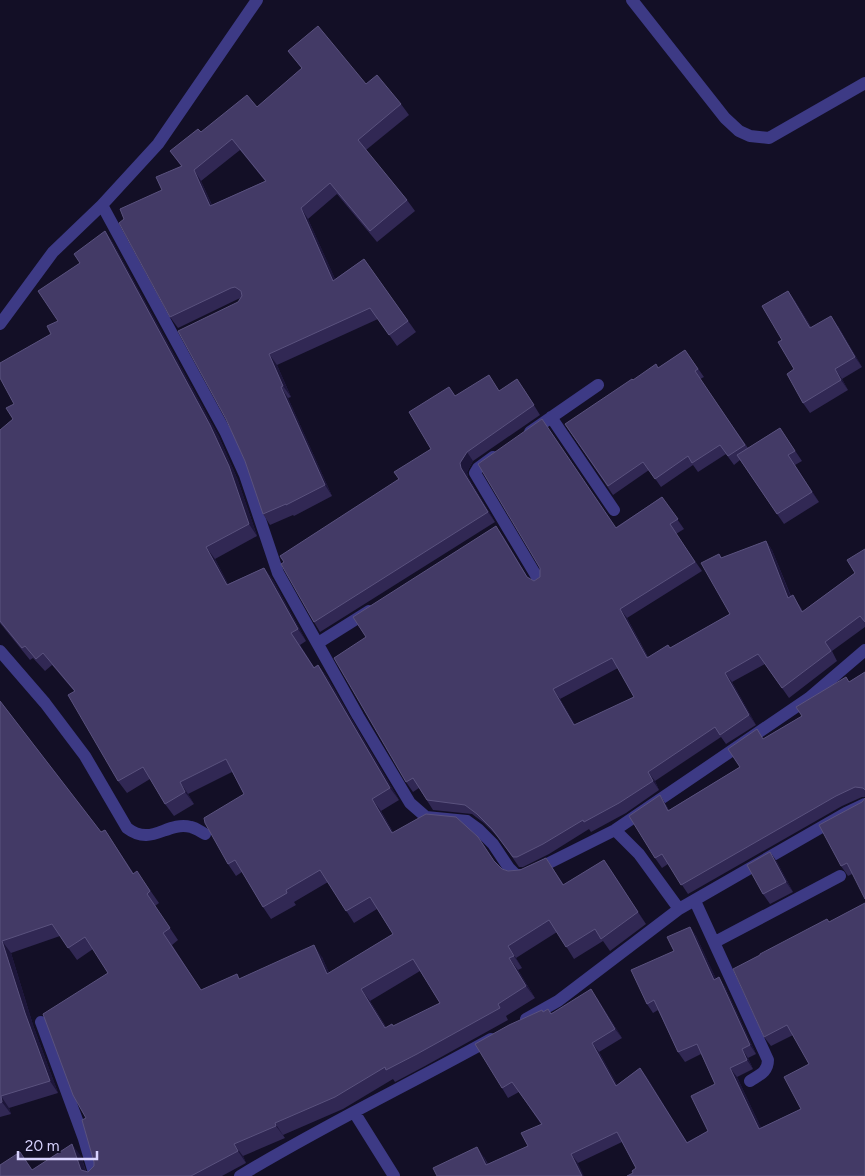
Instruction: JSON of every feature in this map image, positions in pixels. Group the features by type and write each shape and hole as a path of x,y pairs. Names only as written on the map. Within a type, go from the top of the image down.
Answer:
{"street":[{"path":"0,324 53,252 102,206 158,144 257,0"},
{"path":"632,0 725,118 739,131 750,136 769,138 865,83"},
{"path":"102,206 179,336 226,433 245,474 278,573 358,716 410,803 426,817 467,821 494,844 509,868 516,875 525,875 615,830 809,698 865,650"},
{"path":"519,440 598,385"},
{"path":"551,417 614,510"},
{"path":"502,451 474,473 502,527 540,582"},
{"path":"318,643 383,602"},
{"path":"0,652 45,703 85,756 128,828 134,834 143,837 172,828 190,827 205,834"},
{"path":"516,1024 558,1001 679,909 846,813 865,804"},
{"path":"615,830 640,854 679,909"},
{"path":"715,942 840,876"},
{"path":"695,901 768,1060 768,1066 764,1072 750,1080"},
{"path":"41,1022 84,1139 95,1176"},
{"path":"240,1176 354,1112 434,1071 500,1034"},
{"path":"354,1112 394,1176"}],"building":[{"path":"318,26 366,84 377,75 401,104 358,140 407,200 370,231 330,183 301,208 333,281 364,259 408,321 389,335 370,308 269,354 283,386 281,387 325,485 286,505 263,514 245,461 226,419 178,331 238,302 242,296 241,291 235,287 231,288 170,317 119,223 124,219 120,209 162,190 156,177 182,166 170,151 198,129 201,132 247,95 257,107 302,68 288,51","holes":["232,139 266,181 210,206 194,170"]},
{"path":"105,231 210,425 229,466 249,524 206,547 227,585 264,568 298,629 291,633 314,668 318,665 390,788 372,799 392,833 426,814 456,817 478,837 494,861 502,869 508,871 520,870 546,858 563,885 604,860 638,912 601,939 595,929 566,947 549,920 508,946 514,956 509,958 526,986 498,1004 500,1008 386,1070 385,1067 335,1097 275,1123 276,1126 234,1144 238,1151 191,1176 0,1176 0,1165 20,1152 32,1170 72,1144 81,1170 88,1172 94,1166 82,1120 86,1118 73,1095 43,1014 108,973 85,937 68,948 52,924 2,941 25,1013 50,1081 1,1096 2,1102 0,1103 0,701 101,832 105,830 133,874 137,871 150,891 147,894 170,928 163,933 201,990 237,974 239,979 314,945 327,974 393,934 370,897 346,911 320,870 286,890 287,893 263,907 235,860 228,864 205,823 204,818 244,794 226,759 180,782 185,792 165,804 143,767 118,781 68,695 75,691 43,653 36,659 25,646 22,648 0,621 0,430 13,419 6,408 14,404 0,378 0,363 51,334 47,326 58,321 38,291 80,263 74,254","holes":["413,959 440,1003 385,1028 361,989"]},
{"path":"788,291 810,328 831,316 855,357 835,369 841,380 803,403 787,374 794,369 778,342 782,340 762,306"},
{"path":"685,350 698,369 695,371 745,445 728,456 720,445 692,463 688,456 655,479 643,462 608,486 565,424 656,364 658,368"},
{"path":"489,375 499,391 517,379 534,405 467,452 460,463 461,468 488,512 314,622 281,564 284,562 280,556 399,479 394,472 431,449 409,412 449,387 455,396"},
{"path":"542,419 616,528 662,497 678,519 670,524 695,562 620,609 647,658 668,645 670,648 730,614 701,563 719,554 721,558 766,541 788,598 793,595 802,612 855,573 847,560 865,549 865,622 860,616 825,642 831,651 782,688 758,654 725,673 749,715 720,735 715,727 648,772 653,781 619,803 584,822 583,820 543,844 517,857 513,857 492,829 465,805 427,800 413,778 406,782 334,658 366,637 353,617 496,526 527,577 534,581 540,577 540,568 478,464","holes":["612,658 634,697 574,725 553,689"]},
{"path":"780,428 795,451 788,455 812,492 777,514 737,455"},
{"path":"865,672 865,790 855,787 836,796 681,885 662,854 655,858 629,816 660,795 668,811 740,767 728,749 757,729 763,739 802,716 796,707 846,677 849,682"},
{"path":"865,798 865,899 847,863 841,866 819,825 862,802"},
{"path":"770,852 786,882 763,894 747,865"},
{"path":"865,903 865,1176 627,1176 633,1173 632,1171 636,1168 617,1132 571,1154 582,1176 437,1176 433,1168 477,1147 486,1165 528,1146 521,1133 542,1124 512,1082 502,1088 475,1044 509,1025 542,1010 543,1012 548,1009 551,1014 591,989 615,1029 592,1043 616,1086 640,1068 687,1143 708,1131 691,1096 715,1084 697,1044 678,1052 654,1000 647,1004 631,970 674,951 667,937 690,927 714,980 719,977 750,1045 742,1049 747,1060 730,1068 759,1129 801,1109 784,1077 809,1064 787,1025 764,1037 733,969 827,919 829,922"}]}
